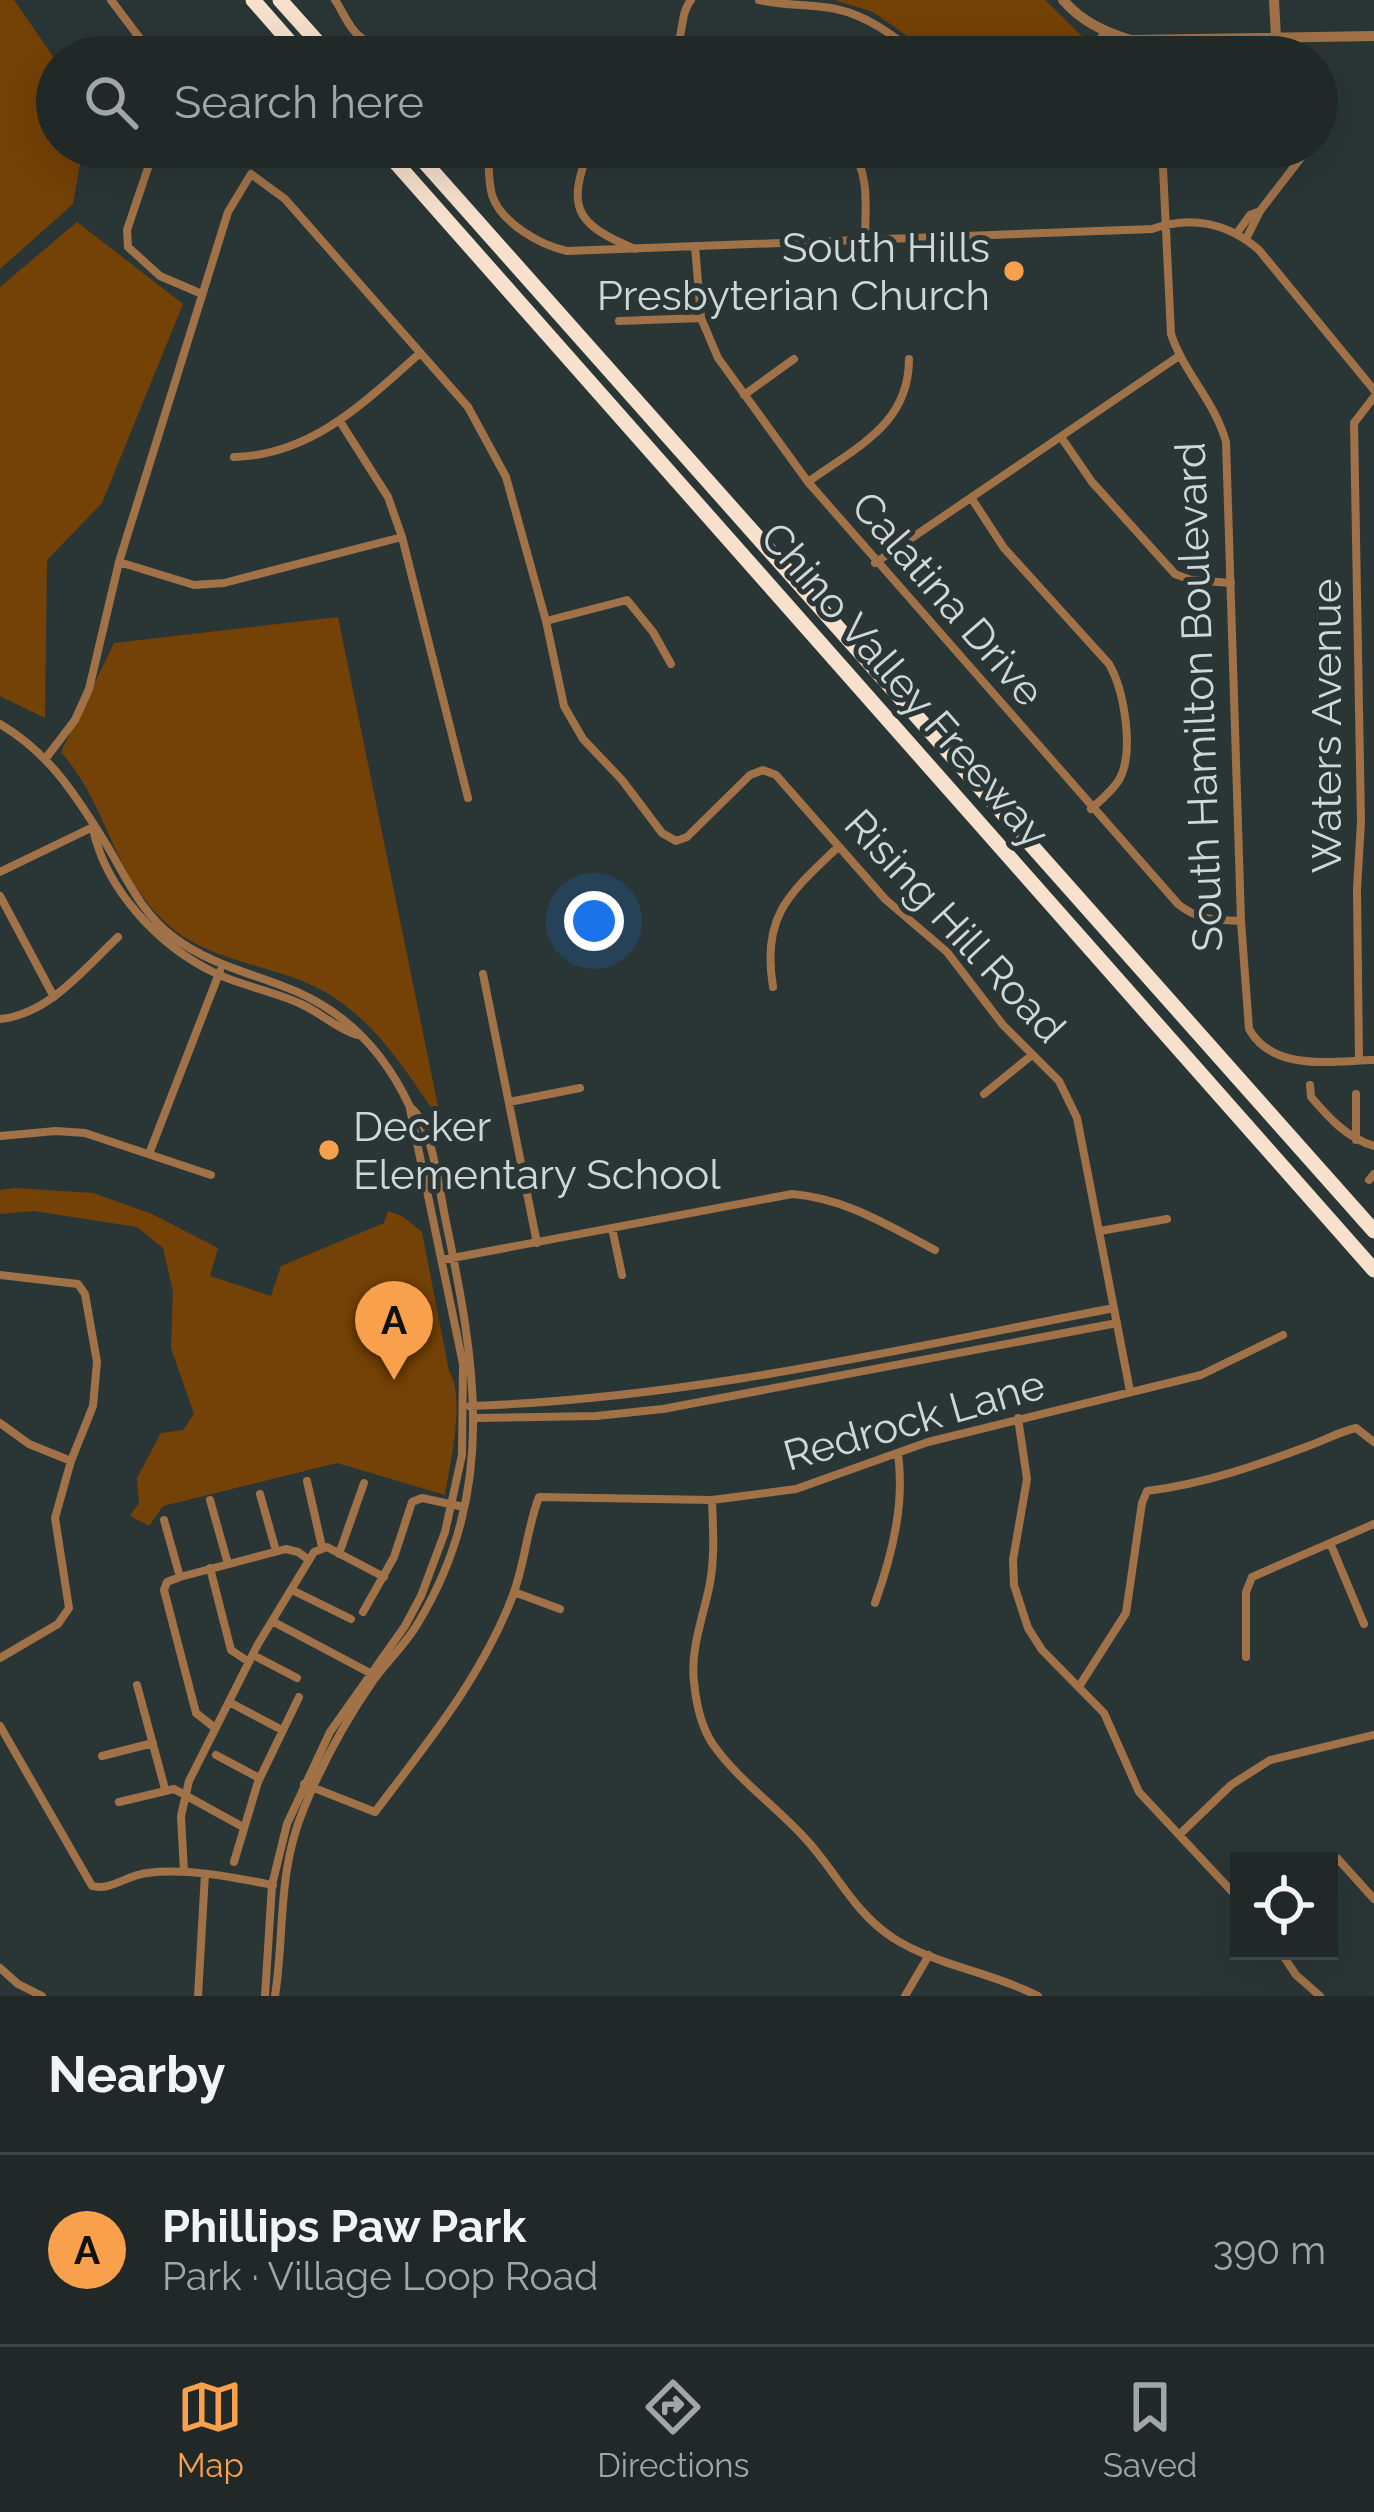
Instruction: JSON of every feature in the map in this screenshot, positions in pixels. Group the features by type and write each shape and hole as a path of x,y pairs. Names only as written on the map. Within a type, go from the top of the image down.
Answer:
{"highway":[{"path":"253,0 285,36"},
{"path":"280,0 312,36"},
{"name":"Chino Valley Freeway","path":"401,168 1374,1270"},
{"name":"Chino Valley Freeway","path":"430,168 1374,1231"}],"street":[{"path":"111,0 138,36"},
{"path":"335,0 359,36"},
{"path":"681,36 685,6 691,0"},
{"path":"759,0 837,10 866,19 891,36"},
{"path":"1063,0 1105,32 1118,36"},
{"path":"1274,0 1276,36"},
{"path":"1102,36 1105,32"},
{"path":"1338,37 1374,36"},
{"path":"148,168 127,230 128,247 160,275 202,294"},
{"path":"490,168 492,195 500,209 549,247 638,250 1152,229 1203,222 1241,236 1270,262 1374,394"},
{"path":"583,168 575,191 582,219 605,236 638,250"},
{"path":"861,168 865,241"},
{"name":"South Hamilton Boulevard","path":"1163,168 1168,310 1179,356 1220,419 1226,442 1245,1011 1256,1041 1270,1053 1291,1061 1360,1060"},
{"path":"1241,236 1259,220 1260,211 1292,168"},
{"path":"46,758 75,720 89,689 118,562 202,294 228,212 251,174 285,199 468,407 506,477 546,621 627,600 671,664"},
{"name":"Calatina Drive","path":"695,246 701,318 718,358 808,482 1091,809 1190,914 1241,921"},
{"path":"619,321 701,318"},
{"path":"234,458 274,453 340,423 420,353"},
{"path":"875,563 1179,356"},
{"path":"808,482 891,418 909,385 909,358"},
{"path":"744,395 794,359"},
{"name":"Waters Avenue","path":"1360,1060 1354,423 1374,394"},
{"path":"340,423 388,497 402,537 468,798"},
{"path":"1061,436 1092,482 1175,574 1231,583"},
{"path":"972,499 1004,548 1109,664 1118,680 1123,696 1125,763 1113,788 1091,809"},
{"path":"118,562 194,585 224,583 402,537"},
{"name":"Rising Hill Road","path":"546,621 564,706 583,739 662,833 676,841 701,825 750,775 763,770 776,775 885,898 947,952 1003,1024 1059,1081 1077,1118 1130,1391"},
{"path":"0,724 46,758 75,793 110,870 142,918 169,943 360,1036 383,1063 410,1107 448,1259 469,1406 452,1504 421,1596 309,1785 277,1886 265,1996"},
{"path":"0,872 93,827"},
{"path":"773,987 769,952 776,916 784,899 838,847"},
{"path":"0,896 53,997"},
{"path":"0,1019 17,1017 53,997 118,937"},
{"path":"1358,956 1374,956"},
{"path":"149,1154 221,970"},
{"path":"483,974 537,1243"},
{"path":"984,1094 1032,1055"},
{"path":"1360,1060 1374,1060"},
{"path":"1310,1085 1311,1096 1356,1141 1374,1146"},
{"path":"509,1102 580,1088"},
{"path":"1355,1094 1356,1141"},
{"path":"0,1136 85,1133 212,1175"},
{"path":"448,1259 792,1193 854,1208 935,1250"},
{"path":"1100,1231 1167,1219"},
{"path":"612,1228 622,1275"},
{"path":"0,1275 78,1284 86,1294 97,1363 93,1406 55,1519 69,1607 58,1624 0,1658"},
{"path":"469,1406 692,1388 1114,1308"},
{"path":"475,1418 596,1416 663,1409 1117,1323"},
{"name":"Redrock Lane","path":"514,1592 539,1497 712,1500 796,1489 928,1442 1201,1375 1283,1336"},
{"path":"373,1674 414,1630 430,1603 464,1507 475,1418 469,1406"},
{"path":"1018,1418 1027,1479 1013,1560 1020,1608 1042,1650 1104,1713 1139,1792 1230,1888"},
{"path":"0,1423 29,1444 71,1461"},
{"path":"1080,1684 1126,1613 1147,1491 1192,1485 1355,1428 1374,1442"},
{"path":"875,1603 899,1512 898,1454"},
{"path":"308,1481 322,1546"},
{"path":"339,1553 364,1483"},
{"path":"260,1494 275,1551"},
{"path":"363,1612 384,1577 412,1502 422,1498 464,1507"},
{"path":"712,1500 710,1582 693,1677 709,1738 729,1765 806,1839 871,1922 928,1955 1008,1980 1038,1996"},
{"path":"210,1501 228,1564"},
{"path":"164,1520 180,1576"},
{"path":"1246,1657 1246,1592 1252,1577 1374,1524"},
{"path":"1330,1545 1364,1624"},
{"path":"322,1546 384,1577"},
{"path":"184,1872 184,1794 272,1621 322,1546"},
{"path":"215,1728 196,1713 164,1591 167,1582 275,1551 292,1549 309,1560"},
{"path":"210,1568 230,1648 297,1678"},
{"path":"292,1590 351,1619"},
{"path":"309,1785 375,1812 464,1695 514,1592 560,1609"},
{"path":"272,1621 373,1674"},
{"path":"137,1685 165,1789"},
{"path":"234,1862 260,1778 299,1697"},
{"path":"229,1702 282,1730"},
{"path":"0,1726 88,1884 103,1888 137,1875 184,1872 277,1886"},
{"path":"1179,1834 1232,1785 1270,1760 1374,1735"},
{"path":"101,1756 153,1743"},
{"path":"216,1755 260,1778"},
{"path":"119,1802 165,1789 184,1794 243,1827"},
{"path":"1338,1859 1374,1899"},
{"path":"198,1996 205,1874"},
{"path":"275,1996 277,1886"},
{"path":"905,1996 928,1955"},
{"path":"1286,1960 1320,1996"},
{"path":"0,1968 42,1996"}],"shaded area":[{"path":"0,0 14,0 39,36 36,168 79,168 73,204 0,269"},
{"path":"834,0 1045,0 1082,36 907,36 873,12"},
{"path":"77,222 183,304 102,503 47,560 45,718 0,696 0,287"},
{"path":"338,617 441,1121 390,1050 344,1004 305,982 203,947 166,923 133,882 90,795 61,752 114,643"},
{"path":"0,1190 93,1193 152,1214 218,1248 210,1276 271,1296 281,1266 384,1223 388,1211 402,1216 422,1232 454,1383 455,1432 445,1495 337,1463 163,1506 149,1526 130,1516 139,1503 137,1478 161,1433 183,1430 194,1414 171,1348 173,1291 163,1248 137,1227 34,1211 0,1214"}],"place":[{"name":"South Hills Presbyterian Church","path":"1014,271"},
{"name":"Decker Elementary School","path":"329,1150"},
{"name":"Phillips Paw Park","path":"394,1380"}]}
